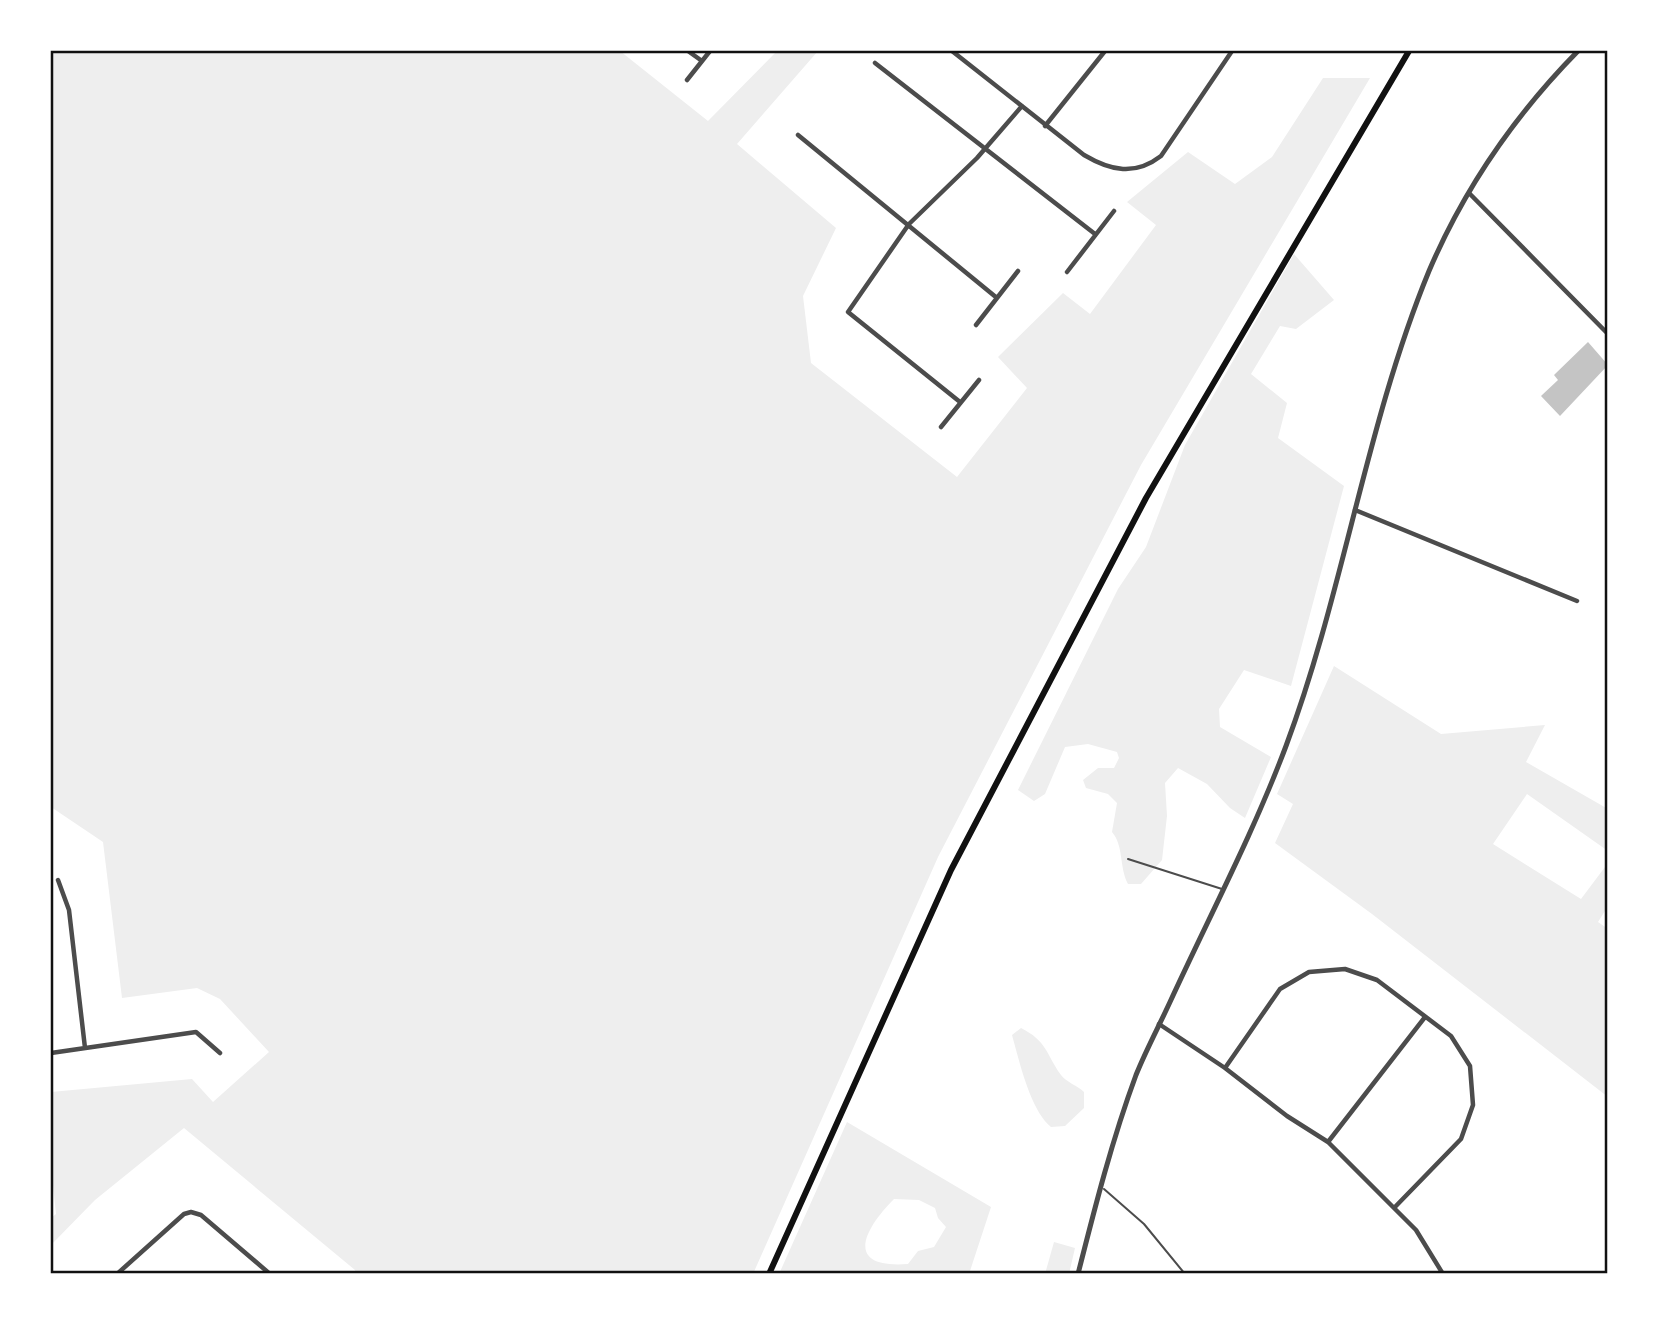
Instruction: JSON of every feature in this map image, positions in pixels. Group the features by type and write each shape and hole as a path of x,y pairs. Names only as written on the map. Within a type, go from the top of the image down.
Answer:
{"main road":[{"path":"769,1274 951,870 1146,498 1409,51"}],"street":[{"path":"688,51 702,61"},
{"path":"687,80 710,51"},
{"path":"953,51 961,53 1045,126 1102,166 1119,170 1150,165 1177,137 1232,51"},
{"path":"1045,126 1105,51"},
{"path":"1078,1274 1101,1186 1136,1074 1269,791 1304,696 1355,510 1415,308 1435,259 1469,193 1515,123 1578,51"},
{"path":"875,63 987,147 1096,234"},
{"path":"960,402 848,312 909,224 987,147 1022,106"},
{"path":"799,135 997,298"},
{"path":"1469,193 1608,334"},
{"path":"1068,272 1114,211"},
{"path":"976,325 1018,271"},
{"path":"941,427 979,380"},
{"path":"1355,510 1577,601"},
{"path":"58,880 67,898 72,929 85,1048"},
{"path":"1225,1068 1280,989 1309,972 1345,969 1377,980 1451,1036 1470,1066 1473,1105 1461,1139 1394,1208"},
{"path":"1328,1142 1425,1017"},
{"path":"1159,1024 1225,1068 1287,1116 1328,1142 1416,1230 1443,1274"},
{"path":"51,1052 196,1032 220,1053"},
{"path":"117,1274 184,1214 191,1212 201,1215 270,1274"}],"lane":[{"path":"1128,859 1223,890"},
{"path":"1101,1186 1144,1224 1185,1274"}],"shaded area":[{"path":"51,51 620,51 708,121 777,51 818,51 737,144 836,228 803,296 811,363 957,477 1027,388 998,357 1063,293 1090,314 1156,225 1127,202 1188,152 1235,184 1272,157 1323,78 1370,78 1141,465 938,857 753,1274 356,1274 355,1270 184,1128 95,1200 51,1245 51,1218 56,1214 51,1166 51,1092 192,1079 213,1102 269,1052 220,999 197,988 122,998 103,842 51,807"},
{"path":"1294,254 1334,300 1296,329 1280,326 1251,374 1287,403 1278,438 1344,486 1291,686 1244,670 1219,709 1220,727 1271,757 1245,818 1230,808 1207,784 1178,768 1165,783 1167,816 1162,860 1141,884 1128,884 1118,844 1112,832 1117,803 1108,794 1086,788 1083,780 1098,768 1114,768 1119,758 1117,752 1088,744 1065,747 1045,794 1034,801 1018,790 1118,589 1146,547 1185,445"},
{"path":"1334,666 1441,734 1545,725 1526,762 1608,809 1608,851 1527,794 1493,844 1581,899 1608,863 1608,906 1598,922 1608,929 1608,1097 1372,914 1275,843 1293,804 1277,794"},
{"path":"1021,1028 1041,1043 1063,1077 1084,1092 1084,1108 1065,1126 1051,1127 1031,1097 1012,1035"},
{"path":"847,1122 991,1207 969,1274 779,1274","holes":["894,1199 919,1200 935,1208 938,1218 946,1227 934,1247 918,1251 908,1264 888,1264 874,1260 867,1254 865,1245 874,1223"]},
{"path":"1054,1242 1075,1248 1069,1274 1045,1274"}],"building":[{"path":"1588,342 1608,365 1560,416 1541,396 1558,380 1554,375"}]}
